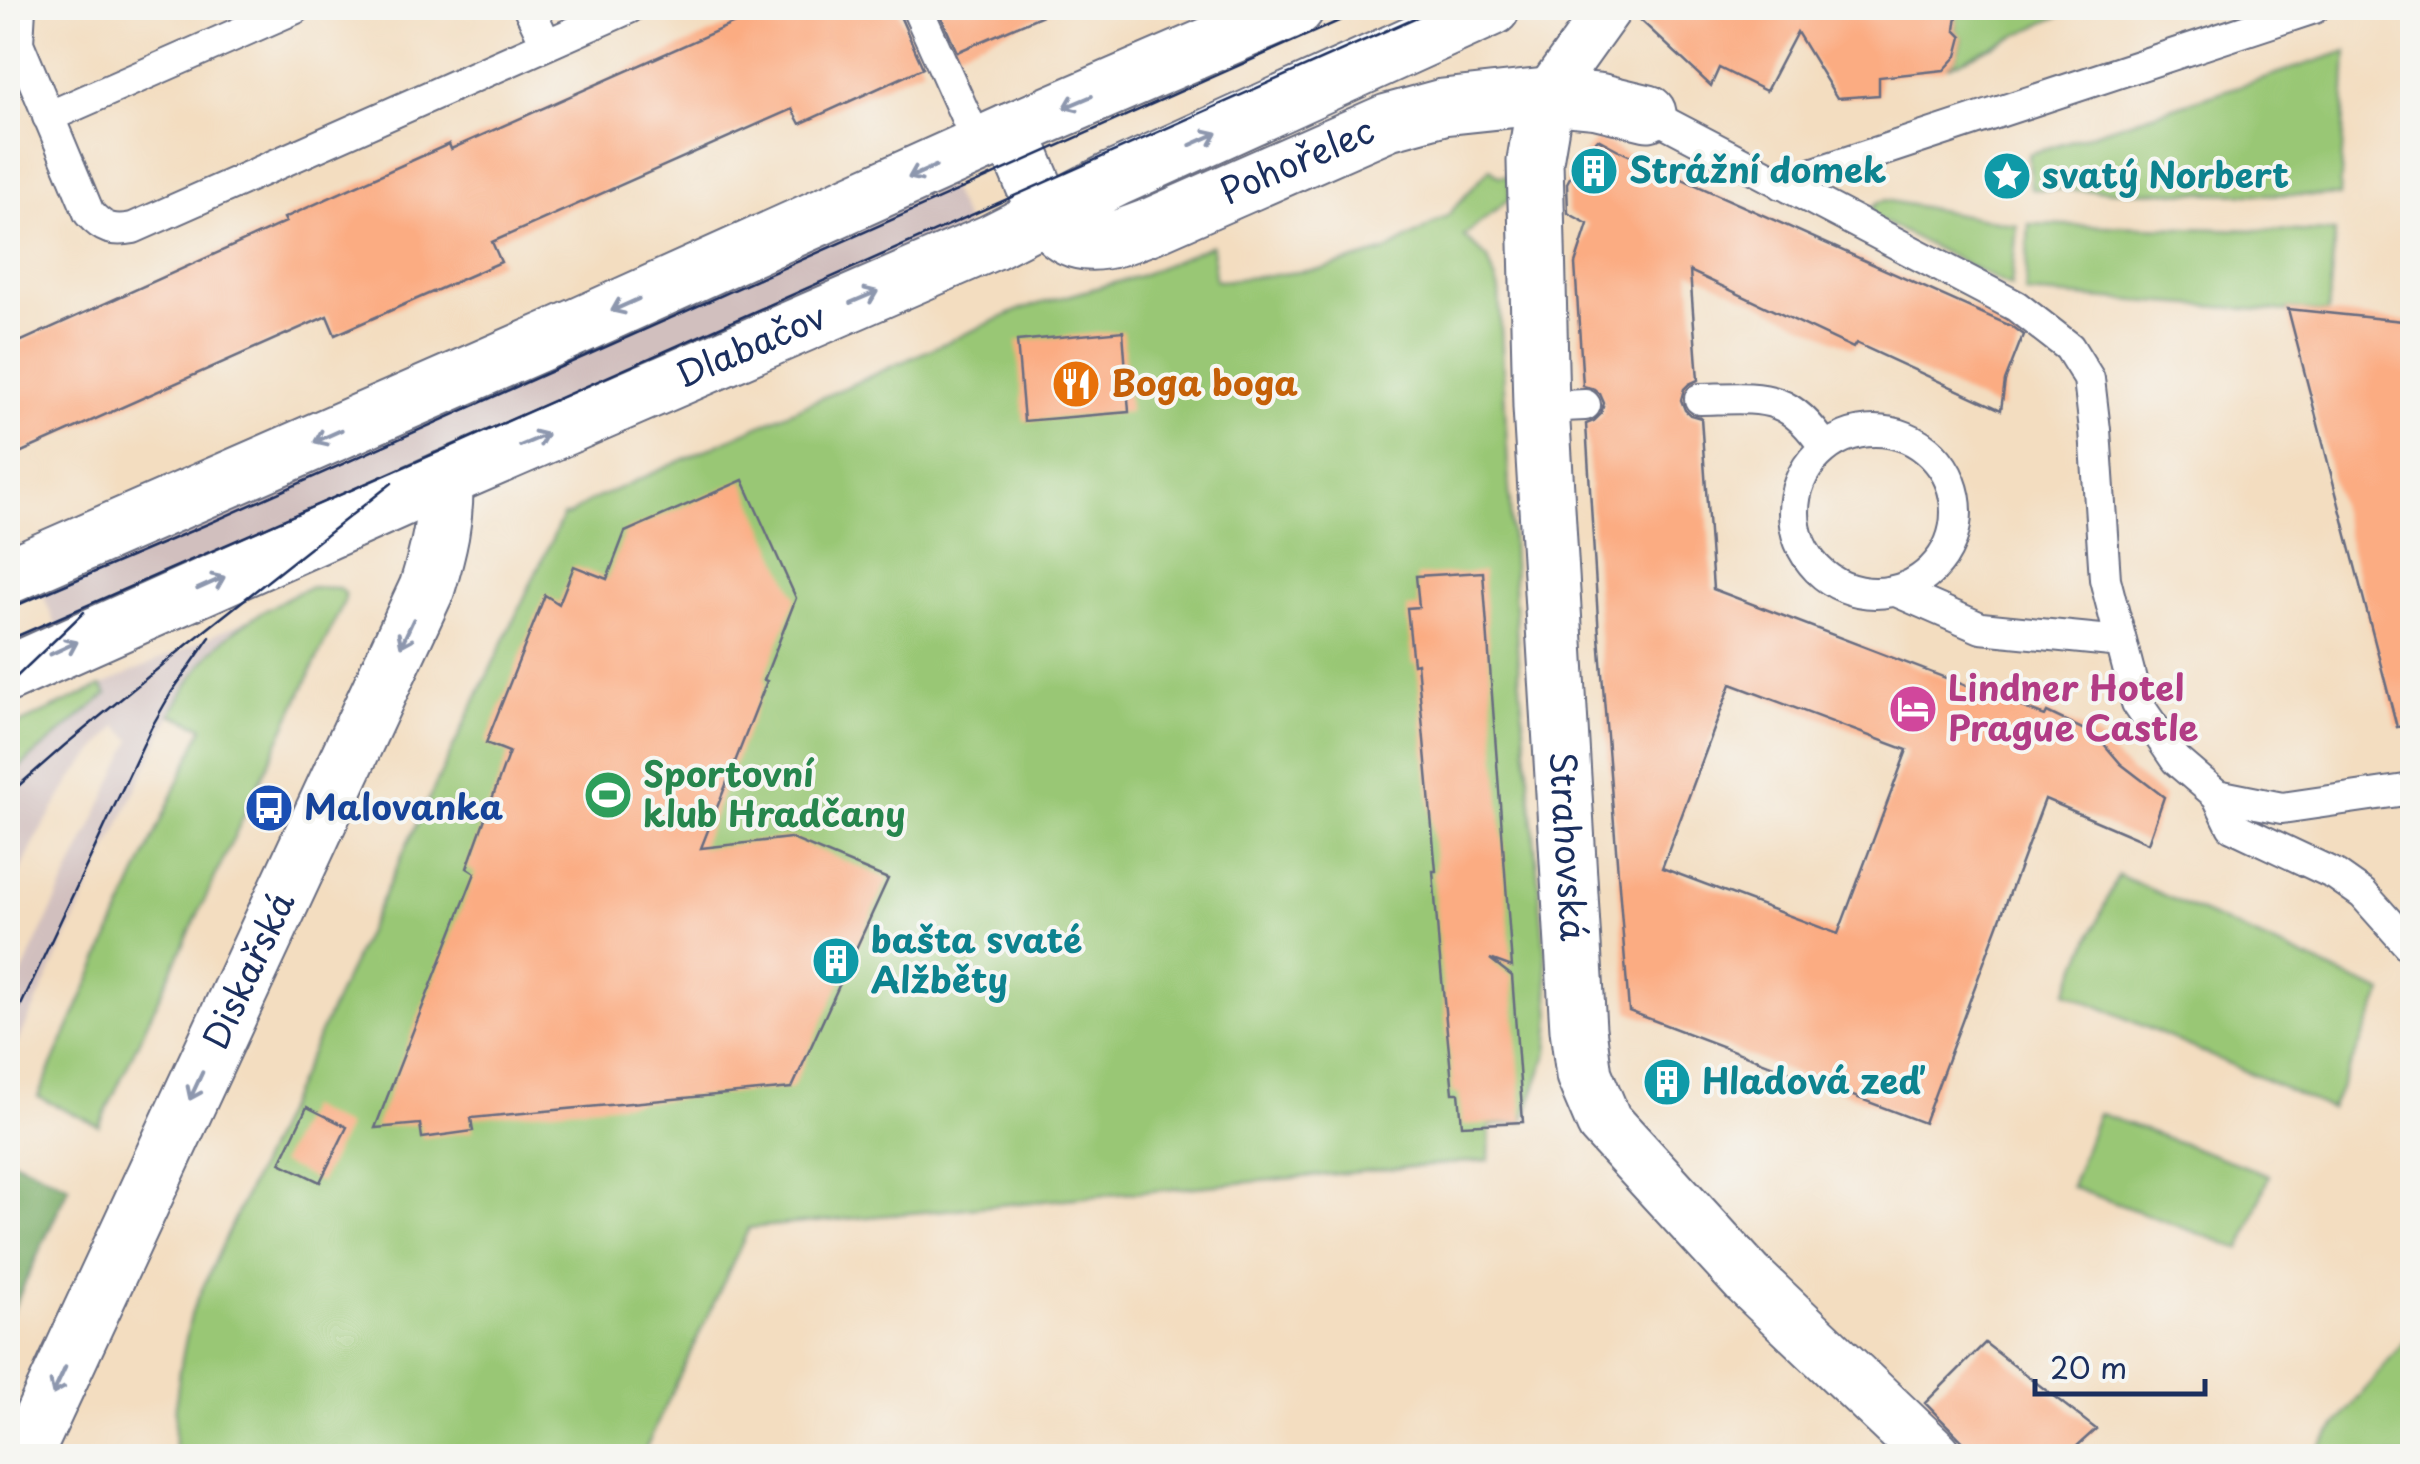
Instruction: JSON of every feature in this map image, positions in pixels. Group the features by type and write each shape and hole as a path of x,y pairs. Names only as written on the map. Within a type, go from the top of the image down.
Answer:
{"street":[{"path":"8,576 1296,8"},
{"name":"Dlabačov","path":"8,674 992,242 1116,178 1492,8"},
{"path":"1546,96 1608,8"},
{"name":"Pohořelec","path":"1046,214 1068,237 1108,242 1388,122 1443,108 1546,96 1598,101 1654,116"},
{"name":"Strahovská","path":"1546,96 1535,160 1563,406 1576,1009 1584,1076 1604,1122 1735,1264 1934,1456"},
{"path":"995,138 1046,214"},
{"name":"Diskařská","path":"24,1456 427,588 441,542 446,511 445,479"}],"lane":[{"path":"20,8 18,42 89,214 101,226 116,232 133,228 629,8"},
{"path":"48,117 296,8"},
{"path":"529,8 546,44"},
{"path":"917,8 995,138"},
{"path":"1781,184 2314,8"},
{"path":"1654,116 2016,306 2068,348 2089,379 2106,579 2136,703 2176,760 2216,795 2232,826 2336,875 2363,894 2412,949"},
{"path":"1700,399 1762,398 1791,408 1825,448"},
{"path":"1866,431 1909,438 1928,450 1953,486 1955,530 1947,551 1934,569 1896,591 1874,594 1851,590 1831,580 1814,566 1802,548 1795,526 1799,482 1810,464 1825,448 1866,431"},
{"path":"1896,591 1981,628 2121,642"},
{"path":"2216,795 2282,808 2412,789"}],"shaded area":[{"path":"948,184 968,226 57,629 39,585"},
{"path":"254,617 211,650 190,679 8,1064 8,1003 132,740 117,726 73,777 38,835 8,899 8,846 16,829 8,825 8,777 107,694 101,686"}],"green space":[{"path":"1958,8 2077,8 1947,67 1957,56 1962,38 1955,30"},
{"path":"2347,51 2340,196 2031,189 2029,154"},
{"path":"1490,168 1498,176 1508,176 1510,198 1464,236 1488,259 1499,290 1518,662 1551,1017 1548,1052 1523,1122 1490,1126 1489,1160 749,1228 642,1456 248,1456 175,1450 179,1380 192,1311 563,516 1021,309 1139,276 1212,245 1215,280 1221,281 1323,269 1386,251 1448,215"},
{"path":"1885,200 2017,225 2011,287 1872,216 1871,209"},
{"path":"2029,224 2335,232 2328,313 2025,293"},
{"path":"312,587 339,588 345,599 99,1126 38,1097 203,727 171,714 199,667 232,633 293,594"},
{"path":"101,686 107,694 8,777 8,729"},
{"path":"2118,875 2383,993 2331,1109 2066,992"},
{"path":"2098,1113 2269,1175 2241,1249 2071,1187"},
{"path":"9,1158 69,1186 8,1320 8,1162"},
{"path":"2412,1331 2412,1456 2312,1456"}],"building":[{"path":"768,8 898,8 923,68 800,124 792,109 492,242 501,262 335,335 327,316 8,458 8,347 449,144 451,149"},
{"path":"937,8 1059,8 957,52"},
{"path":"1635,8 1958,8 1955,30 1962,37 1957,56 1944,70 1879,77 1879,95 1837,98 1797,32 1766,91 1719,68 1711,86 1634,14"},
{"name":"Lindner Hotel Prague Castle","path":"1598,139 2011,326 2023,335 2005,381 2001,410 1856,343 1853,348 1690,271 1698,380 1684,389 1681,400 1690,415 1701,418 1713,589 2045,716 2047,712 2097,736 2121,764 2164,797 2148,843 2045,799 1924,1123 1629,1011 1586,424 1601,414 1604,403 1594,389 1583,386 1575,264 1588,224 1568,213 1567,183 1584,152","holes":["1731,684 1907,750 1838,934 1662,868"]},
{"path":"2288,309 2412,322 2412,725 2397,727"},
{"path":"1123,331 1129,412 1024,421 1017,341"},
{"name":"Sportovní klub Hradčany","path":"743,480 796,598 701,848 790,838 888,879 792,1088 471,1118 473,1131 422,1138 420,1124 375,1128 475,873 467,868 509,752 486,743 545,595 559,604 574,566 607,579 625,532"},
{"path":"1483,572 1512,967 1490,959 1512,976 1523,1122 1462,1125 1459,1093 1453,1093 1417,663 1413,664 1407,608 1419,607 1416,576"},
{"path":"307,1107 347,1127 320,1182 280,1163"},
{"path":"1985,1343 2096,1429 2066,1456 1977,1456 1925,1403"}],"tram line":[{"path":"8,609 1368,8"},
{"path":"8,640 1437,8"},
{"path":"8,795 188,644 392,483"},
{"path":"8,685 84,612"},
{"path":"8,1033 151,728 210,637"}],"place":[{"name":"Strážní domek","path":"1594,171"},
{"name":"svatý Norbert","path":"2007,176"},
{"name":"Boga boga","path":"1076,384"},
{"name":"Lindner Hotel Prague Castle","path":"1913,709"},
{"name":"Sportovní klub Hradčany","path":"608,795"},
{"name":"Malovanka","path":"269,808"},
{"name":"bašta svaté Alžběty","path":"836,961"},
{"name":"Hladová zeď","path":"1667,1082"}]}
